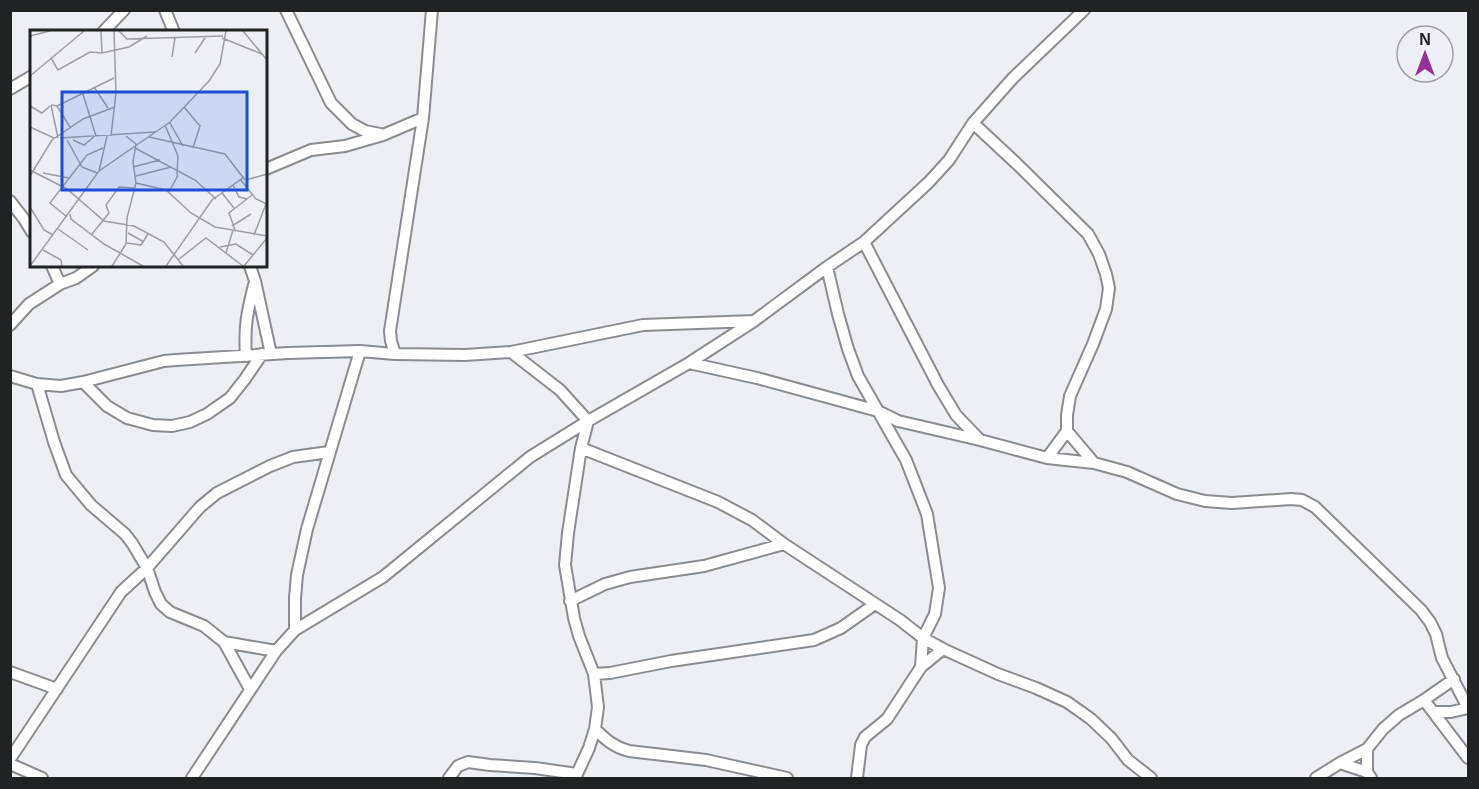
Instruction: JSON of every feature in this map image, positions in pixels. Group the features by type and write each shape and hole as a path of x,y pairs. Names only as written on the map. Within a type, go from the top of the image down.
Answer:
{"street":[{"path":"105,30 124,10"},
{"path":"165,10 173,30"},
{"path":"286,10 332,103 351,124 365,131 383,135"},
{"path":"395,354 390,331 423,118 432,10"},
{"path":"192,778 276,651 295,630 383,577 530,457 689,363 754,321 864,242 929,182 949,160 973,123 1013,78 1084,10"},
{"path":"10,89 30,77"},
{"path":"267,169 311,150 345,146 383,135 423,118"},
{"path":"973,123 1088,234 1099,254 1106,274 1109,288 1106,309 1070,396 1067,431 1047,458"},
{"path":"10,201 30,229"},
{"path":"864,242 938,385 957,415 980,440"},
{"path":"52,267 60,284"},
{"path":"10,326 29,304 92,267"},
{"path":"83,382 107,406 127,418 172,426 190,422 207,414 230,398 266,354 255,281 250,267"},
{"path":"827,267 838,314 858,376 906,460 927,514 939,588 935,614 923,638 921,667"},
{"path":"246,356 244,338 246,317 255,281"},
{"path":"10,376 37,384 61,386 164,361 360,351 465,355 511,352 643,325 754,321"},
{"path":"295,630 297,574 307,529 360,351"},
{"path":"511,352 560,390 588,421"},
{"path":"689,363 757,378 878,411 898,421 1047,458 1094,463 1127,472 1177,494 1205,501 1232,503 1302,500 1315,507 1421,610 1430,622 1436,634 1442,658 1468,708 1451,712 1435,712"},
{"path":"37,384 66,475 91,505 125,534 132,543 147,568 154,592 161,603 170,612 204,626 224,642 250,689"},
{"path":"449,778 458,766 468,762 535,768 577,776 589,748 598,707 594,674 579,636 570,601 565,565 581,448 588,421"},
{"path":"1067,431 1094,463"},
{"path":"581,448 717,502 752,520 923,638 998,674 1067,702 1091,719 1111,738 1128,760 1151,778"},
{"path":"10,759 121,592 147,568 188,521 217,493 293,457 329,452"},
{"path":"570,601 605,584 704,566 784,544"},
{"path":"594,674 814,640 841,628 875,604"},
{"path":"224,642 276,651"},
{"path":"858,778 861,745 865,737 887,719 921,667 943,649"},
{"path":"10,672 57,689"},
{"path":"1316,778 1367,749 1383,729 1399,715 1454,679"},
{"path":"1424,700 1468,758"},
{"path":"595,729 618,748 629,751 706,760 787,778"},
{"path":"1340,763 1369,775 1367,749"},
{"path":"10,764 42,778"}]}
